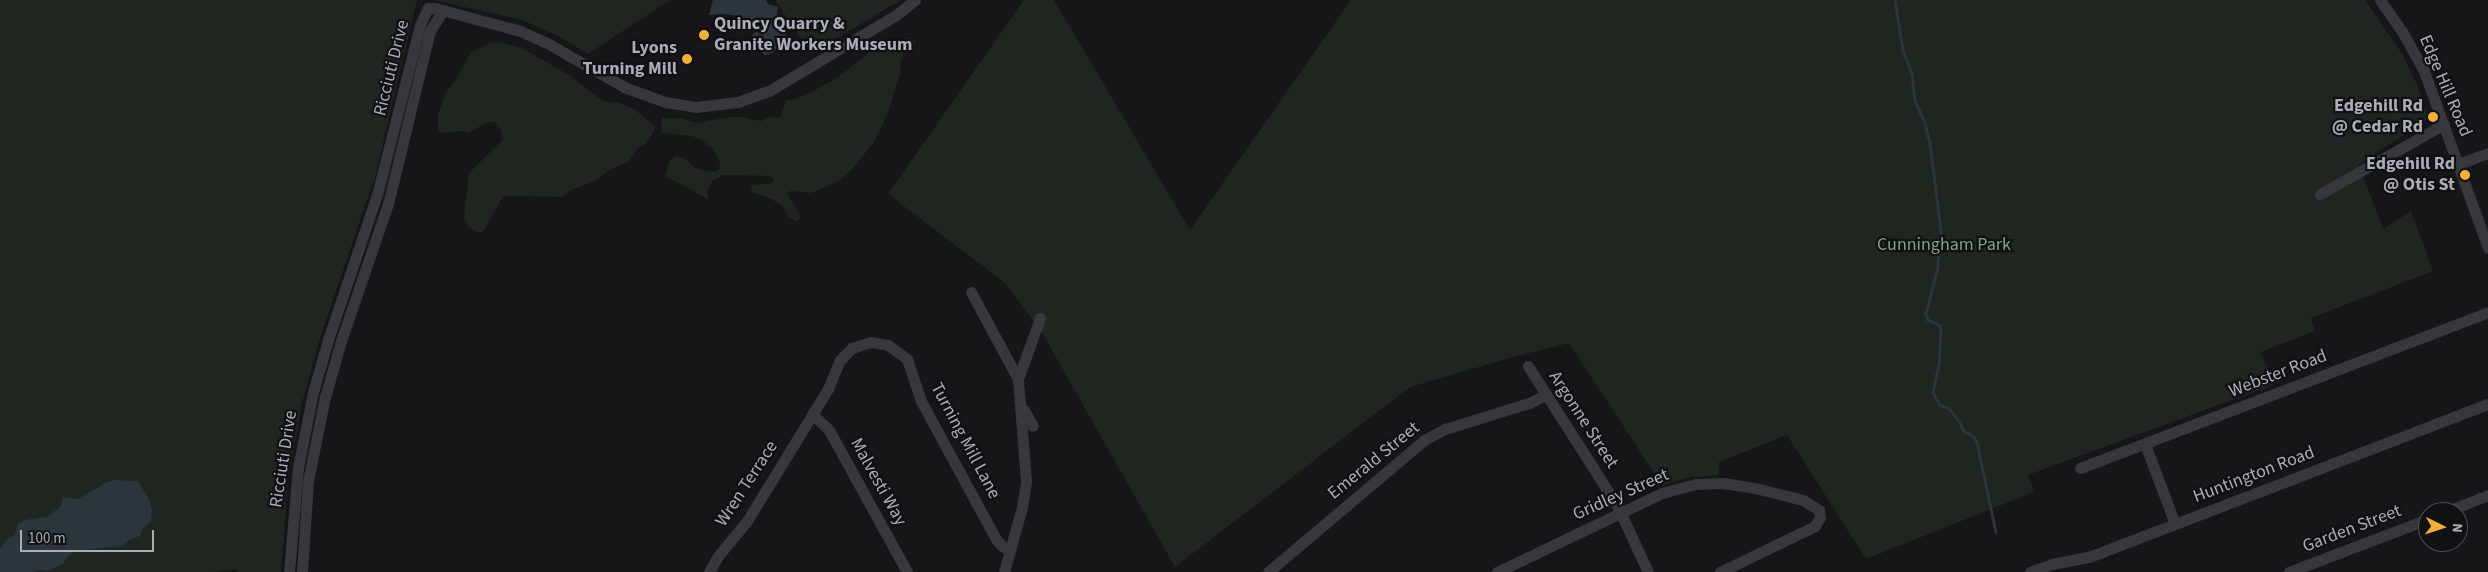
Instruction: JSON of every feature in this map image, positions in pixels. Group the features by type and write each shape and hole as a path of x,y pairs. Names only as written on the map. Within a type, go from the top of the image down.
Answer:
{"street":[{"path":"443,10 527,33 616,84 643,95 681,106 703,107 747,100 769,91 896,15 915,0"},
{"name":"Edge Hill Road","path":"2380,0 2415,52 2444,124 2488,248"},
{"name":"Ricciuti Drive","path":"289,572 298,468 307,417 320,366 380,185 423,16 430,8 443,10 432,25 428,36 388,204 341,341 327,389 308,481 302,572"},
{"path":"2320,194 2444,124"},
{"path":"2458,164 2488,153"},
{"path":"971,292 1018,379 1022,406 1026,482 1024,498 1004,572"},
{"name":"Webster Road","path":"2080,468 2488,312"},
{"path":"1018,379 1040,318"},
{"name":"Turning Mill Lane","path":"812,414 830,384 837,365 848,351 858,345 870,342 882,343 899,351 910,364 921,401 996,539 1010,551"},
{"name":"Argonne Street","path":"1528,366 1620,512 1648,572"},
{"name":"Emerald Street","path":"1268,572 1424,440 1452,427 1530,403 1546,395"},
{"name":"Huntington Road","path":"2030,572 2052,564 2089,557 2488,404"},
{"path":"1022,406 1033,426"},
{"name":"Wren Terrace","path":"709,572 718,556 747,521 812,414"},
{"name":"Malvesti Way","path":"812,414 829,430 907,572"},
{"path":"2145,444 2175,524"},
{"name":"Gridley Street","path":"1497,572 1620,512 1670,490 1696,484 1714,483 1750,487 1803,500 1816,507 1820,513 1819,520 1815,526 1720,572"},
{"path":"2468,503 2488,495"},
{"name":"Garden Street","path":"2289,572 2418,522"}],"green space":[{"path":"0,0 417,0 375,177 320,338 302,403 288,480 281,572 237,572 236,569 214,572 0,572"},
{"path":"433,0 670,0 588,54 556,35 522,20"},
{"path":"775,0 901,0 811,54"},
{"name":"Cunningham Park","path":"1024,0 1054,0 1190,230 1351,0 2365,0 2403,55 2417,85 2428,119 2359,164 2383,229 2411,211 2433,271 2311,318 2315,331 2261,352 2273,385 2028,475 2034,492 1866,559 1787,435 1719,462 1718,475 1691,477 1662,485 1569,343 1410,387 1175,567 1041,331 1004,282 888,194"},
{"path":"908,37 915,42 914,46 904,54 901,60 900,74 888,112 874,142 855,166 839,181 811,193 790,191 787,194 799,213 800,218 797,221 789,218 782,206 772,199 751,192 752,185 772,183 774,179 770,176 723,175 712,181 707,193 708,199 665,176 670,160 676,156 684,158 695,168 715,172 719,169 720,161 713,149 702,140 692,136 661,133 662,118 681,118 696,123 730,117 742,117 761,121 770,117 780,118 786,101 806,95 837,78 870,52 877,49 892,48"},
{"path":"499,42 524,49 572,77 603,101 619,103 634,109 655,126 655,130 646,143 639,147 628,162 611,169 593,182 572,189 563,197 503,196 485,229 480,233 469,228 464,217 469,173 503,140 501,129 494,122 488,122 468,133 462,131 442,133 438,130 438,114 446,91 454,83 470,53 490,43"}],"shaded area":[{"path":"713,0 766,0 768,4 778,7 777,15 782,15 782,21 788,30 784,40 772,53 763,54 752,35 755,32 764,32 763,28 752,25 739,16 709,15"},
{"path":"115,480 138,481 150,501 152,511 151,522 143,528 140,536 131,539 121,546 75,551 66,558 64,563 48,571 0,572 0,550 6,540 15,534 18,524 25,520 47,517 61,506 63,497 78,499 107,482"}],"waterway":[{"path":"1895,0 1903,50 1912,73 1915,101 1925,122 1930,144 1941,230 1938,267 1926,314 1928,320 1940,325 1941,331 1939,364 1933,392 1940,405 1949,408 1960,422 1963,430 1973,436 1977,442 1996,532"}],"place":[{"name":"Quincy Quarry & Granite Workers Museum","path":"704,35"},
{"name":"Lyons Turning Mill","path":"687,59"},
{"name":"Edgehill Rd @ Cedar Rd","path":"2433,117"},
{"name":"Edgehill Rd @ Otis St","path":"2465,175"}]}
